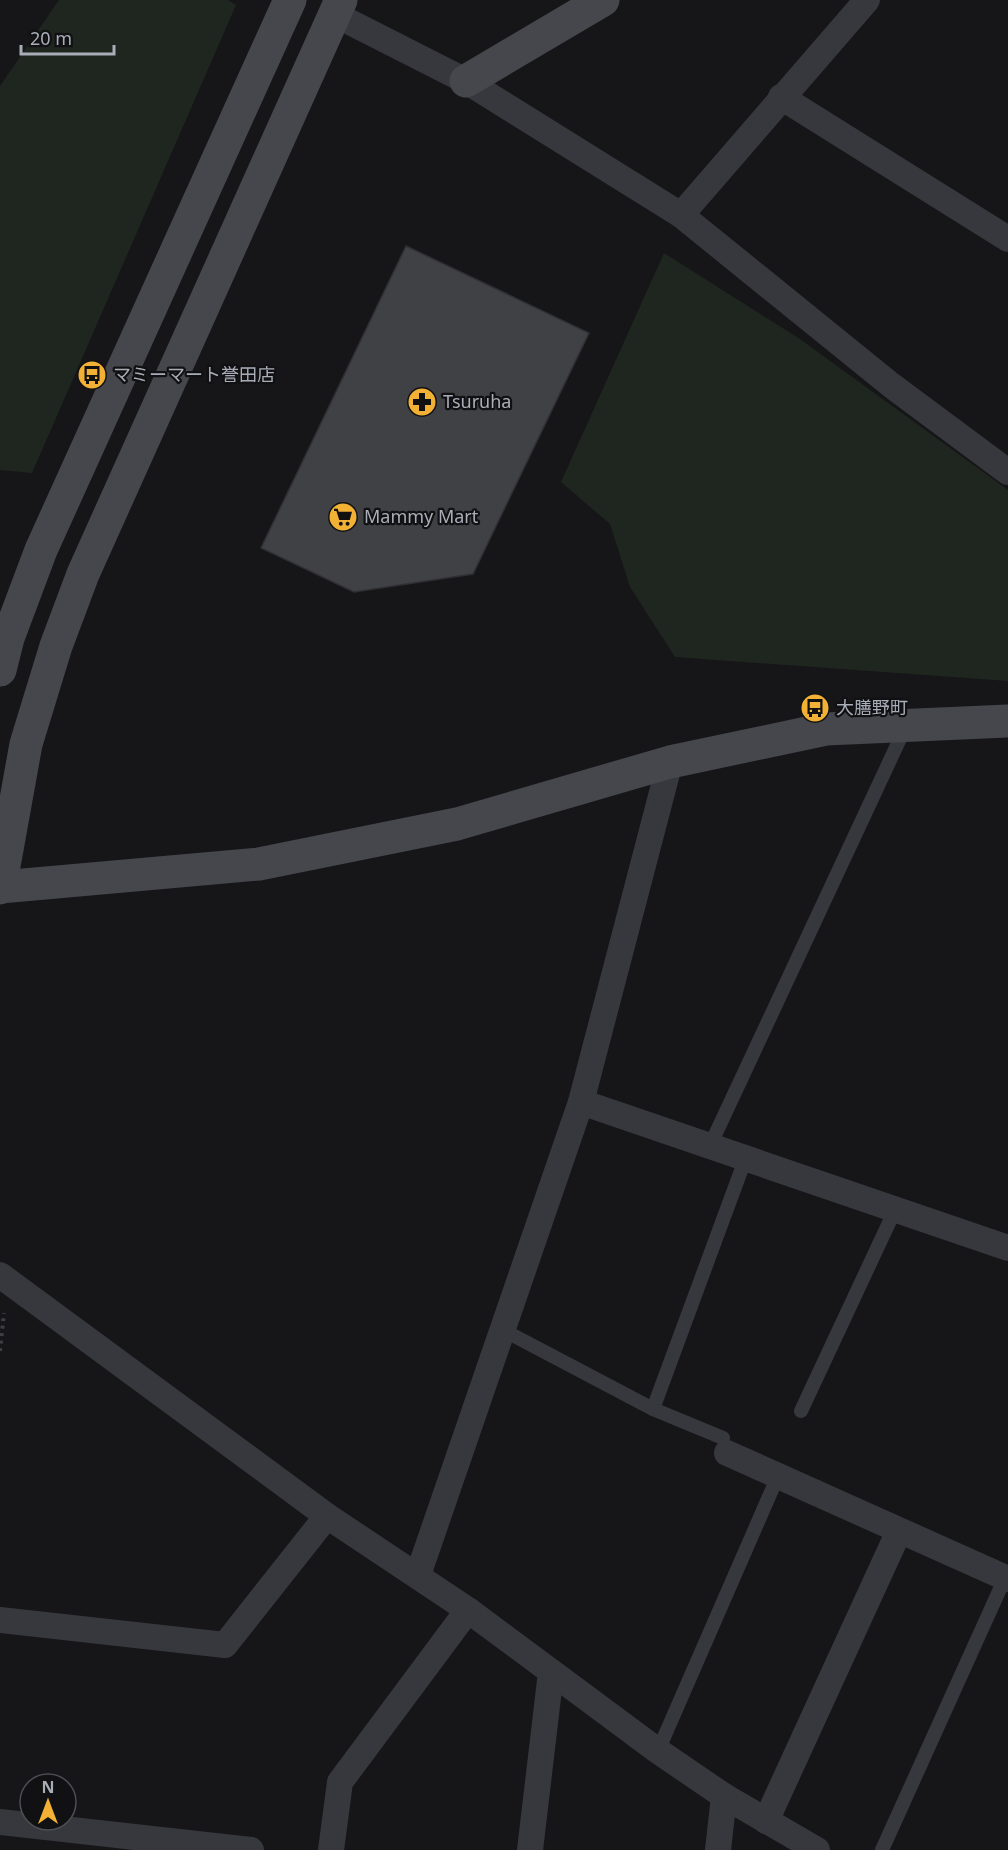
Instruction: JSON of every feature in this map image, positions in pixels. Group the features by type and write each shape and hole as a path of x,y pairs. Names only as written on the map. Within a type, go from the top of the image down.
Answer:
{"street":[{"path":"0,670 8,638 41,549 290,0"},
{"path":"681,215 867,0"},
{"path":"466,81 600,1"},
{"path":"1008,472 891,385 681,215 466,81 338,7 83,574 56,646 26,744 0,887 259,864 458,824 670,762 826,729 1008,721"},
{"path":"781,97 1008,239"},
{"path":"418,1575 581,1102 670,762"},
{"path":"581,1102 709,1148 1008,1248"},
{"path":"0,1275 327,1516 468,1610 658,1751 724,1796 818,1850"},
{"path":"725,1446 778,1476 1007,1579"},
{"path":"0,1620 225,1645 327,1516"},
{"path":"766,1821 900,1531"},
{"path":"331,1850 340,1782 468,1610"},
{"path":"530,1850 551,1672"},
{"path":"718,1850 724,1796"},
{"path":"0,1821 251,1850"}],"lane":[{"path":"709,1148 906,726"},
{"path":"653,1409 745,1160"},
{"path":"801,1411 895,1210"},
{"path":"503,1330 725,1446"},
{"path":"658,1751 778,1476"},
{"path":"882,1850 1007,1579"}],"shaded area":[{"path":"59,0 228,0 236,5 32,473 0,470 0,86"},
{"path":"664,253 800,339 1008,490 1008,681 675,657 630,587 610,524 561,482"}],"building":[{"path":"406,246 589,333 473,574 354,592 261,548"}],"place":[{"name":"マミーマート誉田店","path":"92,375"},
{"name":"Tsuruha","path":"422,402"},
{"name":"Mammy Mart","path":"343,517"},
{"name":"大膳野町","path":"815,708"}]}
